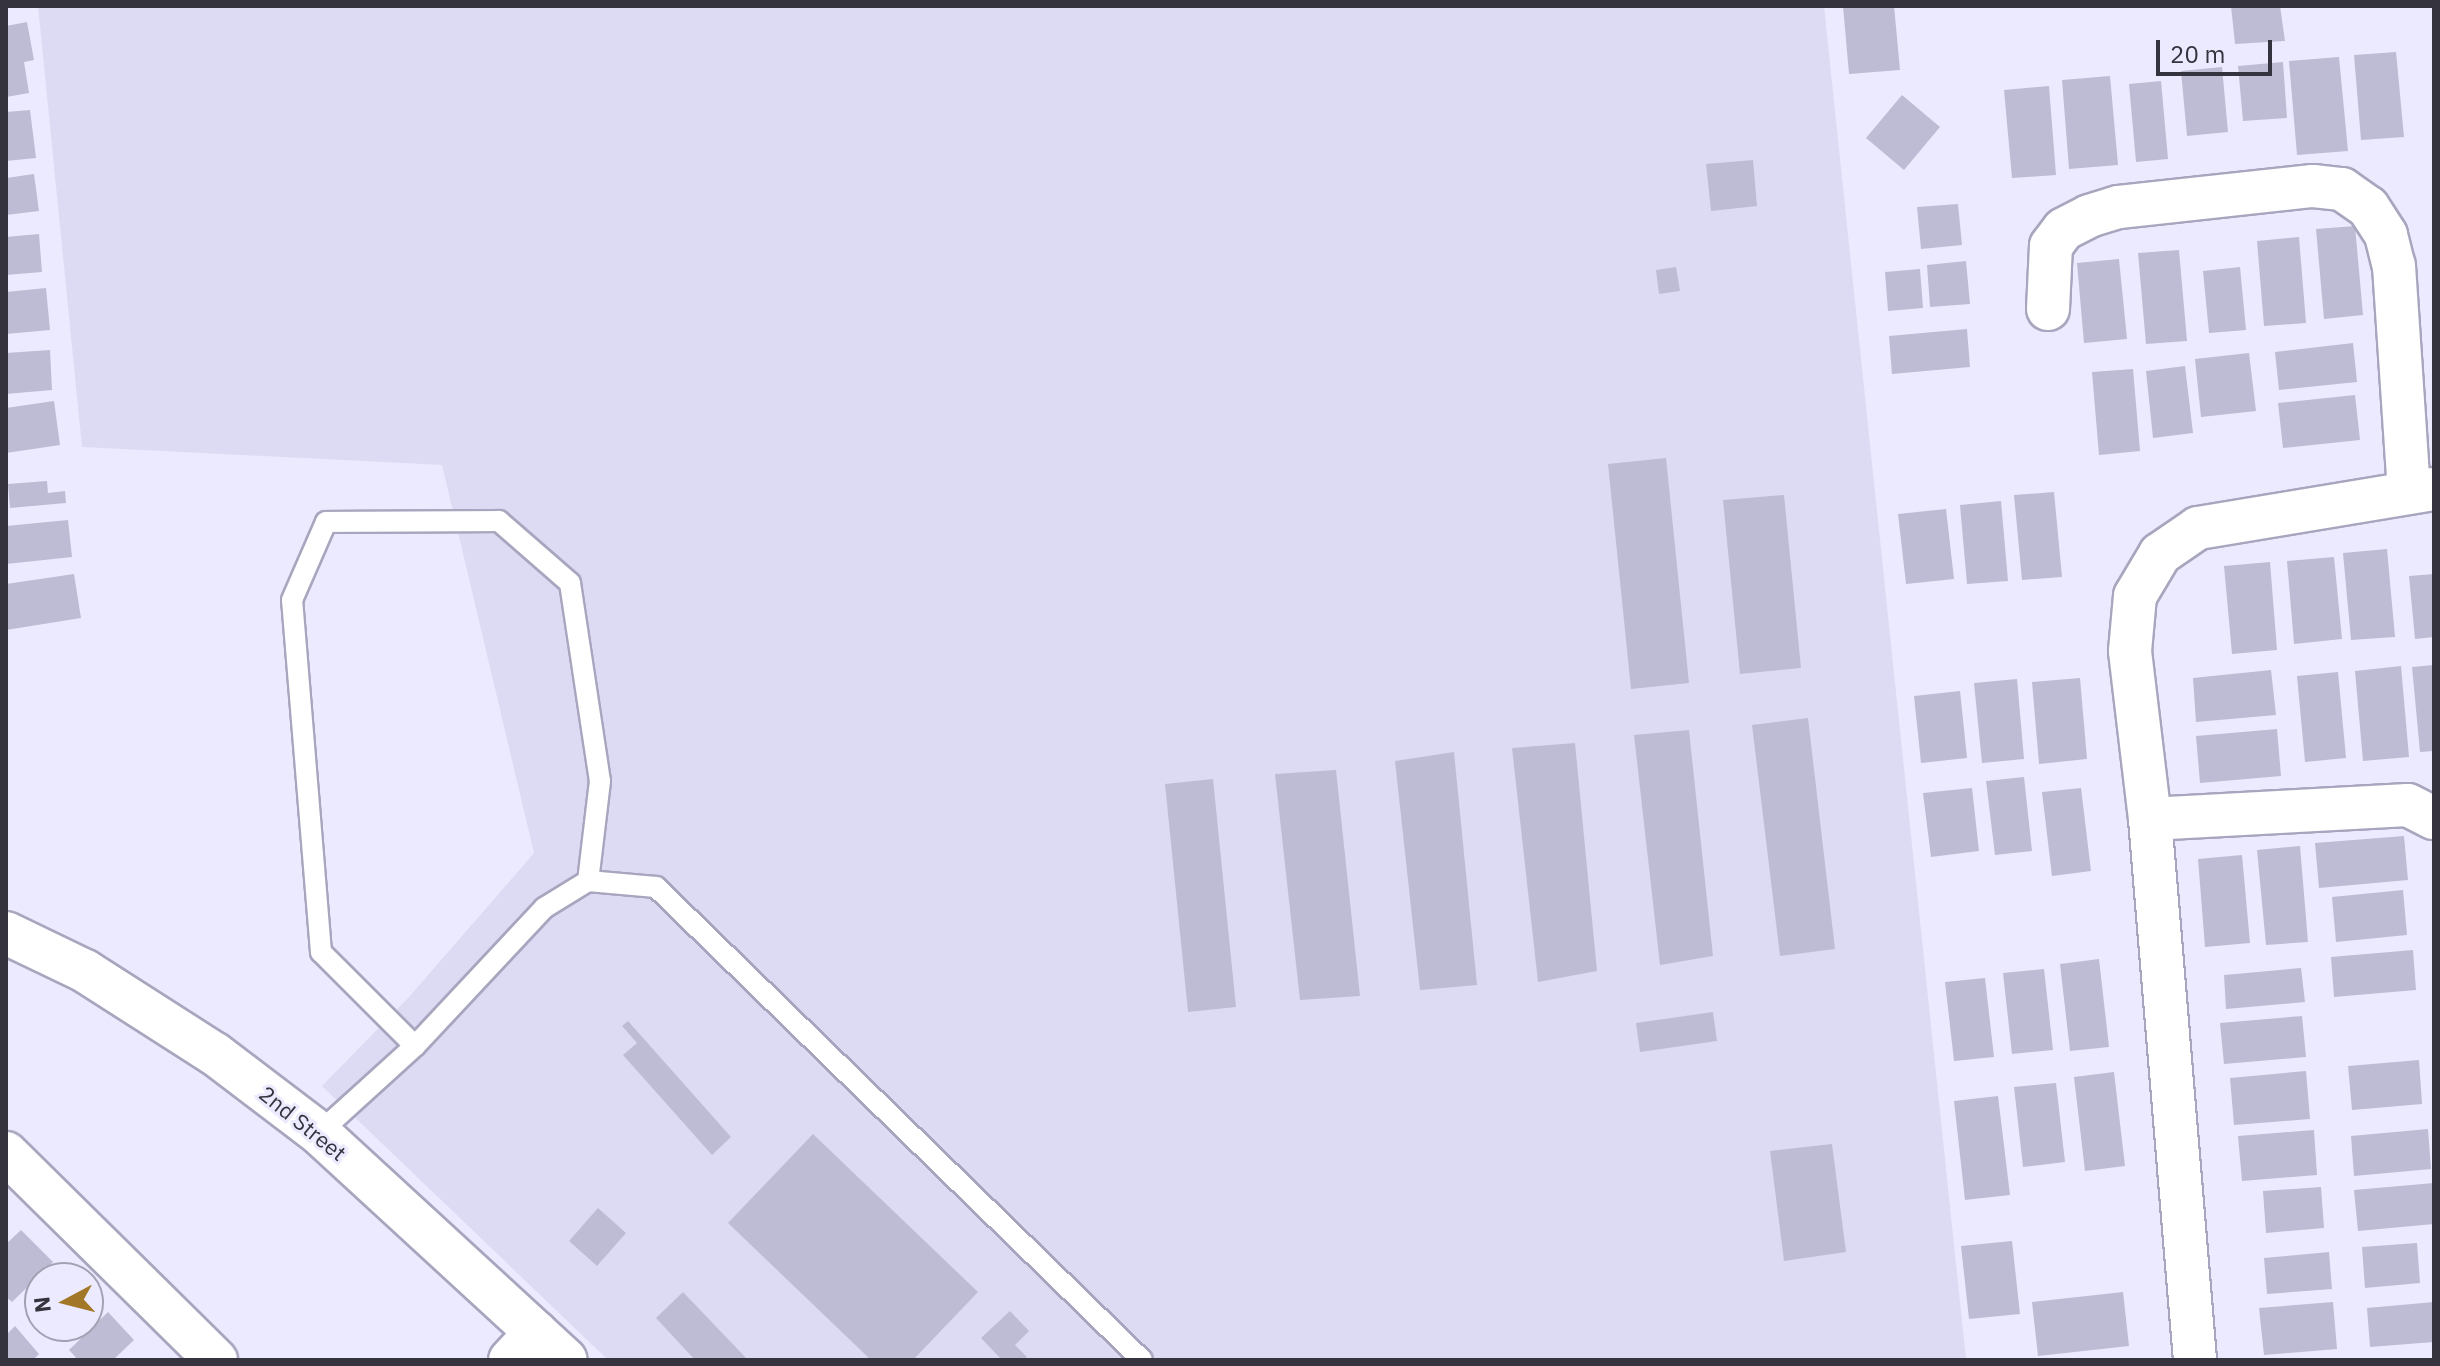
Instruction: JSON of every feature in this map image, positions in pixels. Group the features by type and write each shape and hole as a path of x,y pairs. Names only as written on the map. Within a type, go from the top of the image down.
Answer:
{"street":[{"path":"2048,309 2051,246 2064,229 2089,216 2119,207 2313,186 2342,189 2368,207 2386,235 2394,266 2422,491 2198,528 2160,554 2135,596 2130,651 2150,819 2195,1360"},
{"path":"2150,819 2408,805 2434,818"},
{"name":"2nd Street","path":"6,933 85,971 215,1054 319,1133 523,1346 566,1360"},
{"path":"6,1153 216,1360"}],"lane":[{"path":"415,1046 321,952 292,600 326,522 499,521 570,583 600,781 588,881"},
{"path":"319,1133 415,1046 544,908 588,881 656,887 1142,1360"}],"shaded area":[{"path":"38,6 1824,6 1966,1359 608,1360 322,1086 409,997 534,853 442,465 82,447"}],"building":[{"path":"1843,6 1894,6 1900,70 1849,74"},
{"path":"2231,6 2280,6 2285,41 2235,44"},
{"path":"27,22 34,60 24,62 29,93 6,97 6,26"},
{"path":"2396,52 2404,137 2361,140 2354,55"},
{"path":"2339,57 2348,151 2297,155 2289,61"},
{"path":"2283,62 2287,118 2243,121 2238,66"},
{"path":"2222,67 2228,132 2187,136 2181,71"},
{"path":"2110,76 2118,165 2069,169 2062,80"},
{"path":"2161,81 2168,159 2136,162 2129,84"},
{"path":"2049,86 2056,175 2012,178 2004,90"},
{"path":"1902,95 1940,127 1904,170 1866,138"},
{"path":"30,110 36,158 6,161 6,112"},
{"path":"1753,160 1757,206 1711,211 1706,164"},
{"path":"34,174 39,211 6,215 6,178"},
{"path":"1958,204 1962,245 1921,249 1917,207"},
{"path":"2355,226 2363,315 2324,319 2316,229"},
{"path":"39,234 42,272 6,275 6,237"},
{"path":"2299,237 2306,323 2264,326 2257,241"},
{"path":"2179,250 2187,341 2146,344 2138,253"},
{"path":"2119,259 2127,339 2084,343 2077,263"},
{"path":"1966,261 1970,304 1930,307 1927,265"},
{"path":"1676,267 1680,291 1659,294 1656,270"},
{"path":"2240,267 2246,330 2209,333 2203,271"},
{"path":"1920,269 1923,308 1888,311 1885,272"},
{"path":"46,288 50,330 6,334 6,292"},
{"path":"1967,329 1970,367 1892,374 1889,336"},
{"path":"2353,343 2357,382 2279,390 2275,352"},
{"path":"50,350 52,390 6,394 6,353"},
{"path":"2249,353 2256,411 2201,417 2195,359"},
{"path":"2185,366 2193,433 2153,438 2146,371"},
{"path":"2133,369 2140,451 2099,455 2092,372"},
{"path":"2355,395 2360,440 2283,448 2278,403"},
{"path":"54,401 60,445 6,453 6,408"},
{"path":"1666,458 1689,683 1631,689 1608,464"},
{"path":"47,481 48,493 65,491 66,503 10,508 8,484"},
{"path":"2054,492 2062,577 2022,580 2014,495"},
{"path":"1784,495 1801,668 1740,674 1723,500"},
{"path":"2001,501 2008,581 1967,584 1960,505"},
{"path":"1946,509 1954,579 1906,584 1898,514"},
{"path":"68,520 72,557 6,564 6,526"},
{"path":"2387,549 2395,637 2351,640 2343,553"},
{"path":"2334,557 2342,639 2294,644 2287,561"},
{"path":"2270,562 2277,650 2232,654 2224,566"},
{"path":"74,574 81,618 6,630 6,584"},
{"path":"2434,574 2434,637 2415,639 2409,576"},
{"path":"2434,665 2434,751 2420,752 2412,667"},
{"path":"2401,666 2409,757 2363,761 2355,671"},
{"path":"2271,670 2276,715 2196,722 2193,678"},
{"path":"2338,672 2346,758 2305,762 2297,676"},
{"path":"2080,678 2087,759 2039,764 2032,682"},
{"path":"2017,679 2024,759 1982,763 1974,683"},
{"path":"1960,691 1967,758 1921,763 1914,696"},
{"path":"1808,718 1835,949 1780,956 1752,725"},
{"path":"2277,729 2281,776 2200,783 2196,736"},
{"path":"1689,730 1713,956 1660,965 1634,735"},
{"path":"1575,743 1597,971 1538,982 1512,748"},
{"path":"1454,752 1477,985 1420,990 1395,761"},
{"path":"1336,770 1360,996 1300,1000 1275,774"},
{"path":"2024,777 2032,851 1995,855 1986,781"},
{"path":"1213,779 1236,1007 1188,1012 1165,784"},
{"path":"1972,788 1979,851 1931,857 1923,793"},
{"path":"2081,788 2091,871 2052,876 2042,792"},
{"path":"2404,836 2408,880 2319,888 2315,843"},
{"path":"2300,846 2308,942 2266,945 2257,850"},
{"path":"2242,855 2250,943 2205,947 2198,859"},
{"path":"2403,890 2407,935 2336,942 2332,897"},
{"path":"2413,950 2416,990 2334,997 2331,957"},
{"path":"2099,959 2109,1047 2070,1051 2060,964"},
{"path":"2301,968 2305,1002 2226,1009 2224,975"},
{"path":"2044,969 2053,1050 2012,1054 2003,973"},
{"path":"1985,978 1994,1057 1954,1061 1945,982"},
{"path":"1713,1012 1717,1041 1640,1052 1636,1023"},
{"path":"2302,1016 2306,1057 2224,1064 2220,1023"},
{"path":"628,1021 731,1137 712,1155 623,1055 637,1043 622,1026"},
{"path":"2419,1060 2422,1104 2352,1110 2348,1066"},
{"path":"2306,1071 2310,1119 2234,1125 2230,1078"},
{"path":"2114,1072 2125,1166 2085,1171 2074,1077"},
{"path":"2056,1083 2065,1162 2023,1167 2014,1087"},
{"path":"1998,1096 2010,1195 1965,1200 1954,1101"},
{"path":"2428,1129 2431,1169 2354,1176 2351,1136"},
{"path":"2314,1130 2317,1175 2242,1181 2238,1136"},
{"path":"813,1134 978,1292 913,1360 871,1360 728,1223"},
{"path":"1832,1144 1846,1252 1784,1261 1770,1151"},
{"path":"2434,1183 2434,1224 2358,1231 2354,1190"},
{"path":"2321,1187 2324,1228 2266,1233 2263,1191"},
{"path":"598,1208 626,1233 597,1266 569,1241"},
{"path":"21,1230 53,1262 24,1262 24,1290 12,1302 6,1297 6,1244"},
{"path":"2012,1241 2020,1314 1969,1319 1961,1246"},
{"path":"2417,1243 2420,1283 2365,1288 2362,1247"},
{"path":"2329,1252 2332,1289 2267,1294 2264,1258"},
{"path":"683,1292 748,1360 695,1360 656,1318"},
{"path":"2123,1292 2129,1346 2038,1356 2032,1302"},
{"path":"2333,1302 2337,1349 2264,1355 2259,1308"},
{"path":"2434,1302 2434,1342 2370,1347 2367,1308"},
{"path":"1010,1311 1029,1331 1015,1345 1027,1357 1023,1360 1002,1360 981,1338"},
{"path":"108,1312 134,1340 113,1360 78,1360 69,1350 77,1342 104,1342 104,1316"},
{"path":"15,1326 24,1336 24,1342 29,1342 39,1354 33,1360 6,1360 6,1335"}]}
